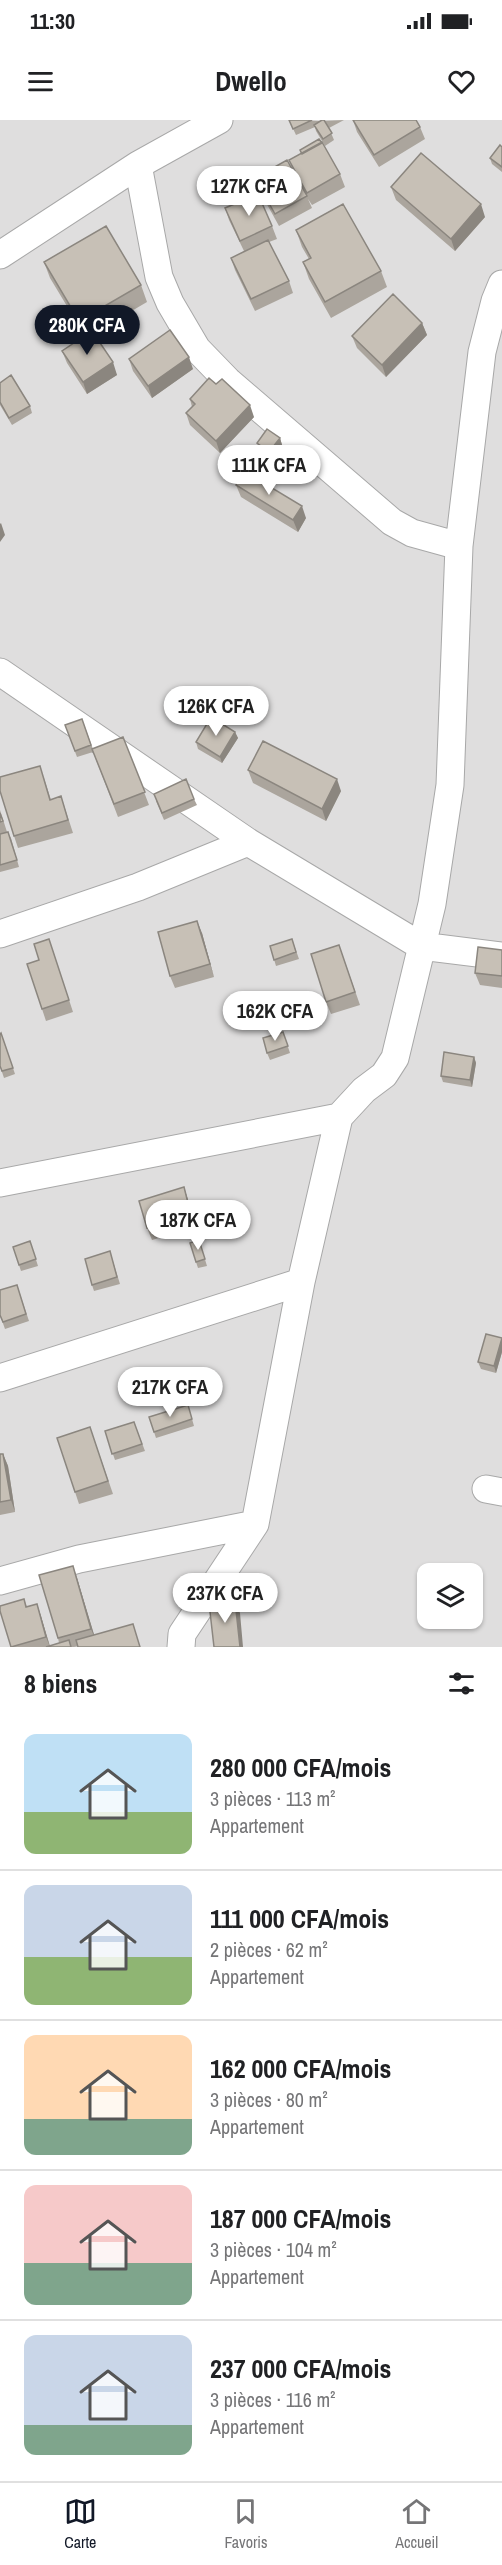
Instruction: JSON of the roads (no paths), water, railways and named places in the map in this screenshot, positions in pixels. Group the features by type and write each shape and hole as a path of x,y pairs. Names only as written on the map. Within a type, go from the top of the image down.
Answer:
{"street":[{"path":"0,255 138,165 219,120"},
{"path":"138,165 159,277 170,303 197,349 228,381 392,522 412,532 459,546"},
{"path":"181,1647 182,1634 255,1524 302,1282 339,1117 364,1090 384,1075 395,1059 432,904 452,768 459,546 483,352 495,301 502,284"},
{"path":"0,672 248,842 421,946 502,956"},
{"path":"0,934 138,887 248,842"},
{"path":"0,1183 339,1117"},
{"path":"0,1378 302,1282"},
{"path":"0,1581 79,1559 255,1524"}]}
